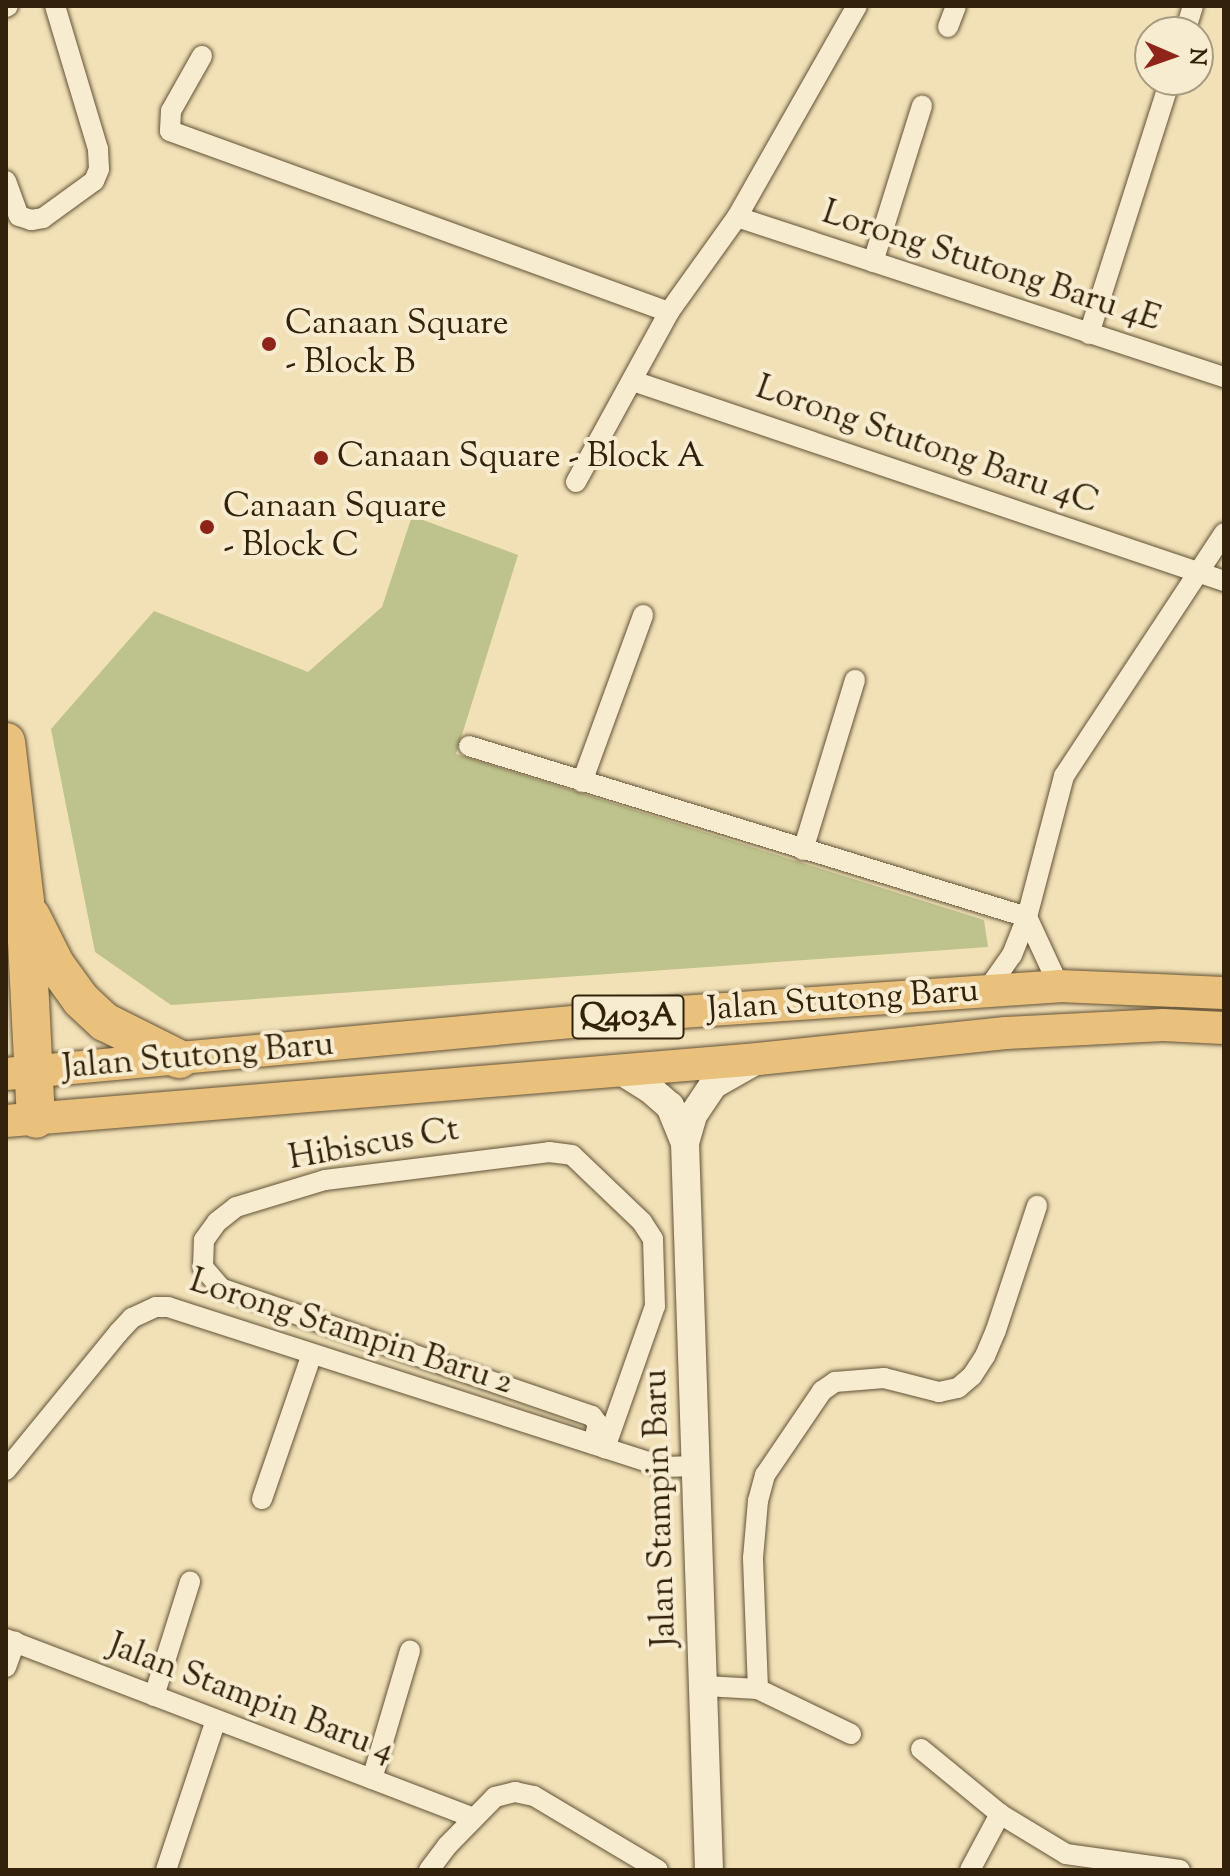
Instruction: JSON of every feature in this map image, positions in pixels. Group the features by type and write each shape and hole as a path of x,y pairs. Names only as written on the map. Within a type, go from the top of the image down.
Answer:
{"highway":[{"path":"6,742 25,902 20,1072"},
{"path":"25,902 55,964 81,1000 105,1022 179,1059"},
{"name":"Jalan Stutong Baru","path":"20,1072 21,1120"}],"main road":[{"name":"Jalan Stutong Baru","path":"20,1072 681,1012 976,991 1059,986 1224,993"},
{"name":"Jalan Stutong Baru","path":"21,1120 758,1059 1006,1033 1163,1025 1224,1028"}],"street":[{"path":"6,181 19,216 31,220 43,218 81,191 94,181 99,169 98,149 55,6"},
{"path":"576,482 669,312 737,217 857,6"},
{"path":"948,27 956,6"},
{"path":"202,56 171,111 170,131 669,312"},
{"path":"1089,334 1165,96"},
{"path":"873,262 922,106"},
{"name":"Lorong Stutong Baru 4E","path":"737,217 1224,377"},
{"name":"Lorong Stutong Baru 4C","path":"633,381 1224,581"},
{"path":"976,991 990,986 1012,955 1027,917 1064,776 1224,533"},
{"path":"582,782 643,615"},
{"path":"803,850 855,680"},
{"path":"469,746 1027,917 1059,986"},
{"name":"Jalan Stampin Baru","path":"709,1870 685,1143 693,1115 713,1085 758,1059"},
{"name":"Jalan Stampin Baru","path":"618,1069 649,1088 670,1106 685,1143"},
{"name":"Hibiscus Ct","path":"549,1152 572,1155 642,1222 653,1239 655,1306 599,1446 598,1424 592,1416 221,1288 203,1267 204,1240 217,1222 236,1207 325,1180 549,1152"},
{"path":"758,1689 753,1558 758,1501 777,1454 822,1391 835,1382 884,1378 939,1392 958,1388 972,1376 996,1330 1037,1206"},
{"name":"Lorong Stampin Baru 2","path":"6,1470 118,1333 146,1308 168,1307 664,1467 695,1466"},
{"path":"262,1499 312,1354"},
{"path":"154,1696 190,1582"},
{"path":"6,1667 10,1640"},
{"name":"Jalan Stampin Baru 4","path":"10,1640 474,1818"},
{"path":"372,1779 410,1651"},
{"path":"705,1686 758,1689 851,1734"},
{"path":"166,1870 216,1720"},
{"path":"921,1749 1000,1814 1066,1854 1180,1870"},
{"path":"429,1870 474,1818 495,1797 504,1793 534,1796 658,1870"},
{"path":"970,1870 1000,1814"}],"green space":[{"path":"412,516 518,555 456,754 984,920 988,947 171,1005 95,952 51,729 154,611 308,672 382,607"}],"place":[{"name":"Canaan Square - Block B","path":"269,344"},
{"name":"Canaan Square - Block A","path":"321,458"},
{"name":"Canaan Square - Block C","path":"207,527"}]}
